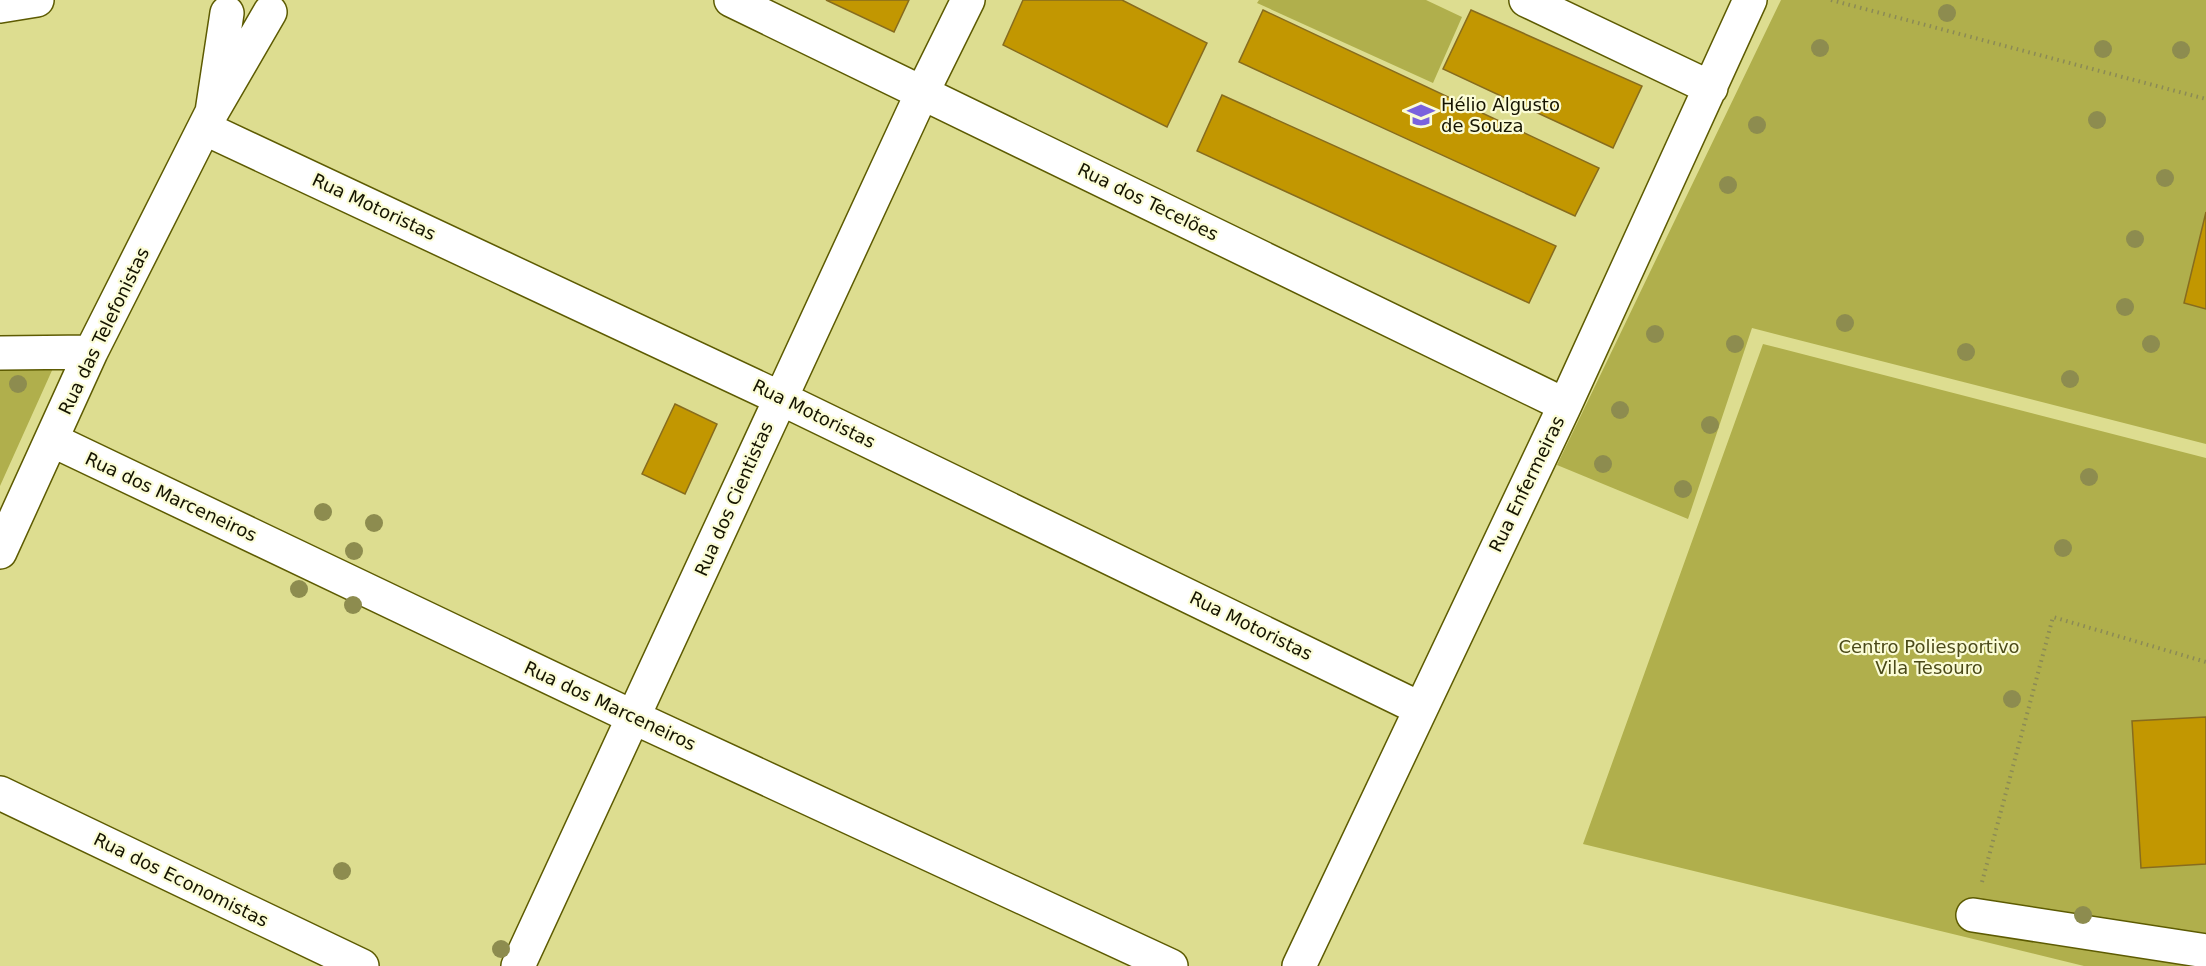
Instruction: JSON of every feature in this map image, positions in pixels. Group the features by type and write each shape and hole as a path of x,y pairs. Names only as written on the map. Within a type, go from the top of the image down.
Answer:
{"street":[{"path":"0,6 37,0"},
{"name":"Rua dos Tecelões","path":"731,0 1565,405"},
{"name":"Rua dos Cientistas","path":"518,966 635,718 922,93 968,0"},
{"path":"1526,0 1711,88"},
{"name":"Rua Enfermeiras","path":"1299,966 1419,708 1565,405 1750,0"},
{"path":"222,6 237,18 249,20 275,6"},
{"path":"208,120 222,6"},
{"path":"208,120 275,6"},
{"name":"Rua das Telefonistas","path":"0,552 91,352 208,120"},
{"name":"Rua Motoristas","path":"208,120 1419,708"},
{"path":"0,352 91,352"},
{"name":"Rua dos Marceneiros","path":"52,440 635,718 1171,966"},
{"name":"Rua dos Economistas","path":"0,793 362,966"},
{"path":"1973,915 2206,951"}],"path":[{"path":"1831,0 2206,99"},
{"path":"1973,915 2053,617 2206,662"}],"green space":[{"path":"1259,0 1426,0 1462,17 1433,83 1257,3"},
{"path":"1781,0 2206,0 2206,444 1752,328 1688,519 1557,465"},
{"name":"Centro Poliesportivo Vila Tesouro","path":"1763,344 2206,458 2206,966 2084,966 1583,844"},
{"path":"54,366 0,486 0,367"}],"building":[{"path":"826,0 909,0 894,32"},
{"path":"1023,0 1122,0 1207,43 1167,127 1003,45"},
{"name":"Hélio Algusto de Souza","path":"1263,10 1599,168 1575,216 1239,62"},
{"path":"1471,10 1642,86 1613,148 1443,69"},
{"path":"1222,95 1556,246 1529,303 1197,151"},
{"path":"2206,212 2206,309 2184,303"},
{"path":"675,404 717,424 685,494 642,474"},
{"path":"2206,717 2206,864 2141,868 2132,721"}],"place":[{"name":"Hélio Algusto de Souza","path":"1421,115"}]}
